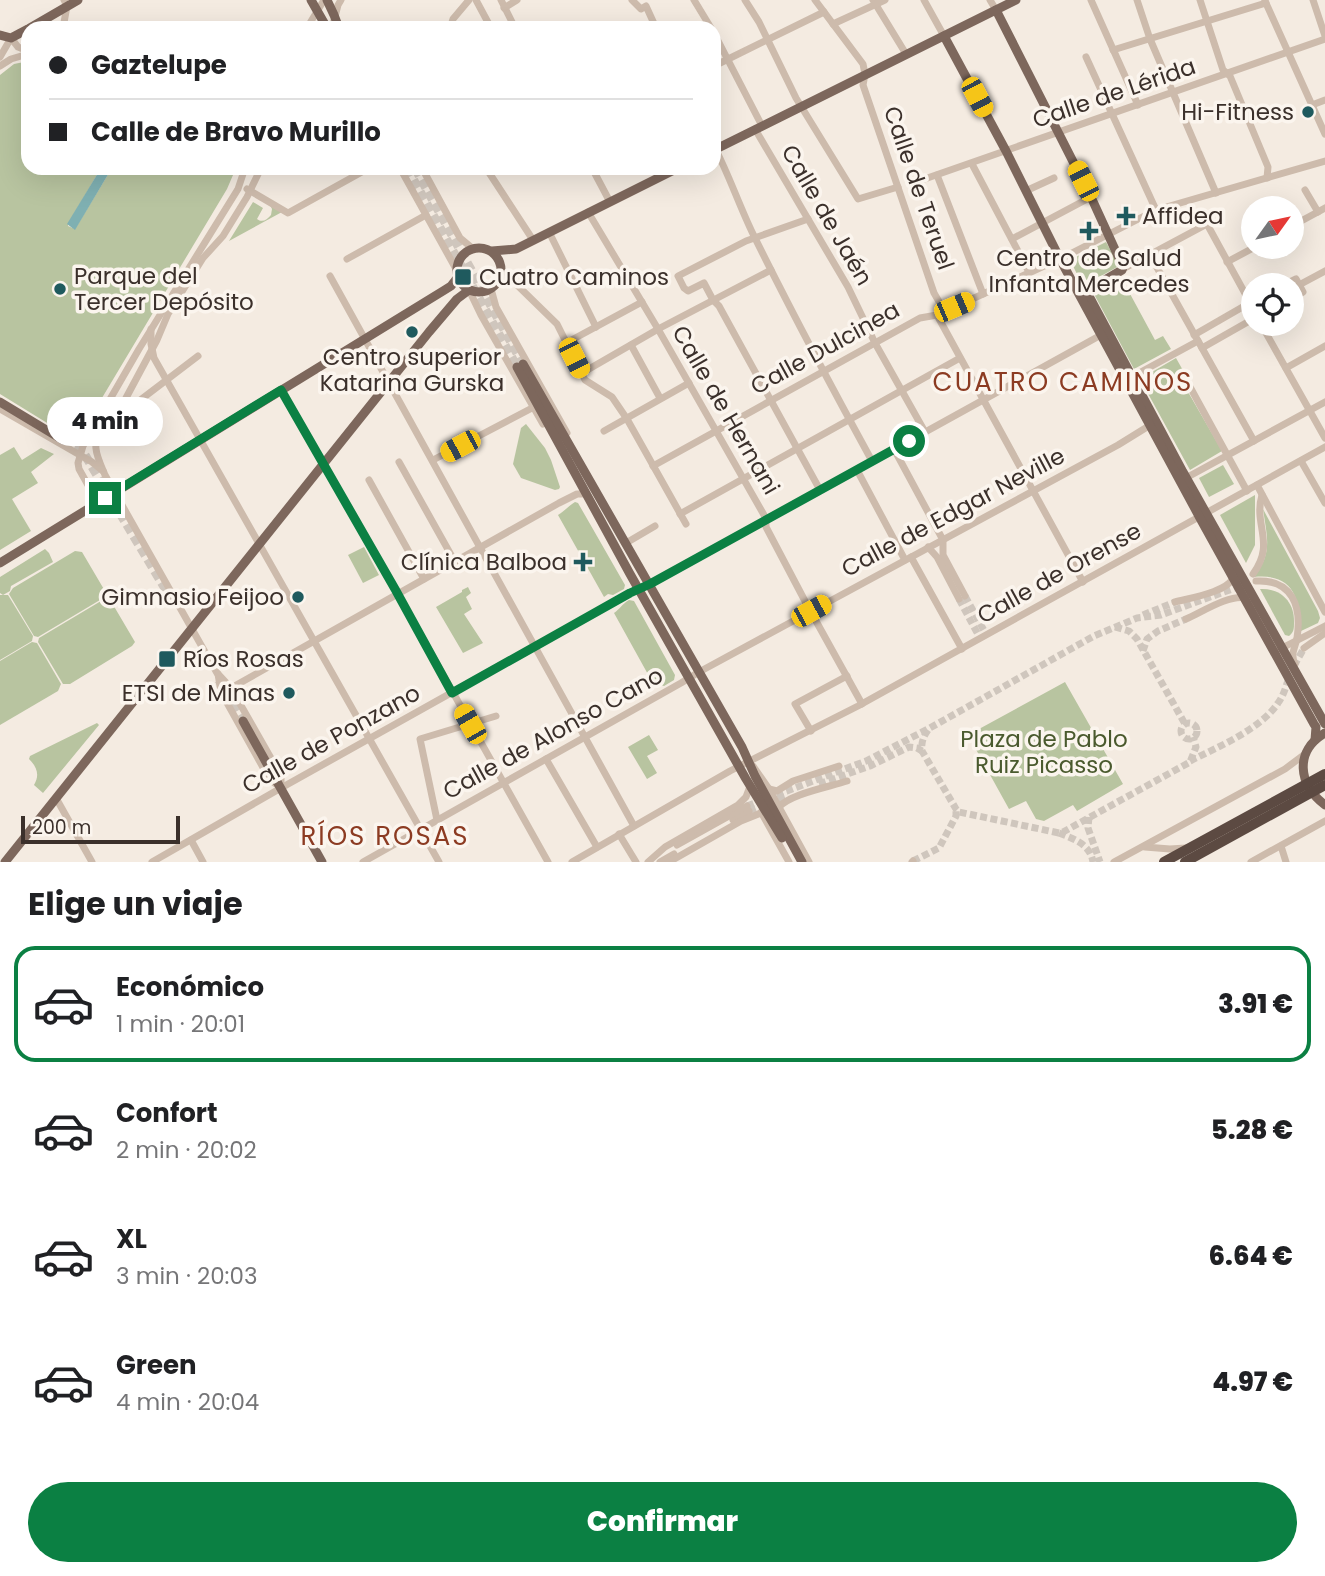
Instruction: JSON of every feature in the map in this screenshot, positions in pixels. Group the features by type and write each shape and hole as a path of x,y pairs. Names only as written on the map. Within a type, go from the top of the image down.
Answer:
{"highway":[{"path":"1185,862 1310,788 1325,774"},
{"path":"1164,862 1310,788 1325,785"}],"main road":[{"path":"40,21 66,3 78,0"},
{"path":"311,0 328,4 336,21"},
{"path":"721,145 1016,0"},
{"path":"996,10 1091,197 1123,269 1093,287 1089,296 1129,379"},
{"path":"0,35 11,38 21,33"},
{"path":"944,36 1101,335 1129,379 1203,516 1325,724"},
{"path":"492,251 516,249 662,175"},
{"path":"0,563 451,286 462,255 472,248 483,247 492,251 500,261 500,274"},
{"path":"457,273 463,286 470,290 479,292 491,289 516,249"},
{"path":"5,862 389,383 456,301 470,290"},
{"path":"796,862 738,767 639,590 520,365 650,584 750,762 802,862"},
{"path":"0,402 63,440"},
{"path":"1203,516 1233,578 1316,727 1315,740"},
{"path":"243,721 322,862"},
{"path":"1325,733 1315,740 1305,754 1302,772 1317,799 1325,804"}],"street":[{"path":"453,21 469,0"},
{"path":"476,0 487,21"},
{"path":"511,21 502,4 517,0"},
{"path":"632,0 643,7 652,21"},
{"path":"694,0 707,21"},
{"path":"745,0 759,22 801,106 858,199 898,187"},
{"name":"Calle de Teruel","path":"815,0 861,61 865,74 863,85 941,314 960,358 1083,582"},
{"path":"833,24 874,2 885,0"},
{"path":"924,0 944,36"},
{"path":"990,0 996,10"},
{"path":"1091,0 1138,105"},
{"path":"1137,0 1150,39 1216,193"},
{"path":"1200,0 1223,70 1230,76 1268,167 1267,178"},
{"path":"1313,0 1325,38"},
{"path":"1113,50 1266,1 1325,134"},
{"path":"874,2 906,54"},
{"path":"64,21 66,3"},
{"path":"313,21 328,4 339,21"},
{"path":"721,63 824,12"},
{"path":"0,57 11,38 21,48"},
{"name":"Calle de Lérida","path":"916,182 1325,38"},
{"name":"Calle de Jaén","path":"721,45 759,127 925,432"},
{"path":"0,66 21,55"},
{"path":"1086,57 1156,210"},
{"path":"1312,104 1325,100"},
{"name":"Calle Dulcinea","path":"653,466 919,318 941,314 983,295 1108,236 1156,210 1325,161"},
{"path":"721,162 771,270 872,461"},
{"path":"972,164 1029,272"},
{"path":"98,503 79,469 79,456 98,418 238,188 243,175"},
{"path":"98,418 101,424 111,422 150,353 168,314 205,254 223,236 258,175"},
{"path":"238,188 245,188 288,213 356,175"},
{"path":"404,175 457,273"},
{"path":"426,175 457,234 472,248"},
{"path":"491,175 533,240"},
{"path":"596,175 610,202"},
{"path":"937,175 983,295"},
{"path":"1027,193 1054,178"},
{"path":"1304,219 1321,210 1305,190"},
{"path":"1012,239 1091,197"},
{"name":"Calle de Hernani","path":"588,212 743,478 766,520 766,527 862,704"},
{"path":"347,258 425,215"},
{"path":"808,219 755,238 678,276 688,291 704,283 820,490"},
{"path":"1123,269 1207,224 1241,286"},
{"path":"549,232 596,327"},
{"path":"1227,262 1241,254"},
{"path":"1150,255 1254,441"},
{"path":"582,373 658,329 771,270"},
{"path":"1304,283 1325,271"},
{"path":"1068,272 1081,288 1093,287"},
{"path":"500,274 516,284 557,324 586,381 612,397 686,524"},
{"path":"330,276 634,826"},
{"path":"491,289 494,303 601,494 616,527"},
{"path":"470,290 481,315 582,494 607,532"},
{"path":"566,343 642,302"},
{"path":"1129,379 1198,341 1241,312"},
{"path":"1198,341 1241,324"},
{"path":"150,353 151,329"},
{"path":"1101,335 1107,336 1116,348"},
{"name":"Calle de Ponzano","path":"152,862 630,593 1101,335"},
{"path":"1268,336 1325,438"},
{"path":"631,345 660,398"},
{"path":"1286,368 1325,346"},
{"path":"139,349 150,353 167,380 439,862"},
{"path":"198,356 111,422 100,432 95,449 106,475 217,673 230,688 280,774 281,788"},
{"path":"680,514 960,358"},
{"path":"1184,376 1247,491"},
{"path":"604,431 689,383"},
{"path":"281,390 548,862"},
{"path":"1183,480 1325,402"},
{"path":"433,460 534,407"},
{"path":"0,409 97,466 106,475"},
{"name":"Calle de Edgar Neville","path":"699,672 1118,445 1153,423"},
{"name":"Calle de Orense","path":"572,862 738,767 862,704 1325,447"},
{"path":"894,449 943,540 943,555 962,598 928,547"},
{"path":"1301,461 1325,503"},
{"path":"399,462 455,562"},
{"path":"857,470 962,649"},
{"path":"369,480 424,579"},
{"path":"1257,485 1325,612"},
{"path":"230,688 575,494 582,494"},
{"path":"1262,494 1260,512 1264,546 1254,577 1278,584 1287,590 1293,599 1297,615 1292,657 1303,685"},
{"path":"626,543 655,526"},
{"path":"1175,602 1218,590 1231,583 1233,578"},
{"path":"1186,619 1228,600 1246,598"},
{"path":"1261,628 1275,647 1281,649 1325,626"},
{"path":"1304,648 1325,633"},
{"name":"Calle de Alonso Cano","path":"363,862 699,672"},
{"path":"217,673 221,692 270,780 281,788"},
{"path":"811,731 795,704 847,676"},
{"path":"438,820 420,739 496,716"},
{"path":"1114,862 1285,769 1305,754"},
{"path":"758,773 758,763 762,756"},
{"path":"546,759 597,847"},
{"path":"750,762 769,789 809,862"},
{"path":"769,789 777,791 793,781 839,766"},
{"path":"746,779 761,813 789,862"},
{"path":"778,807 797,796 847,781"},
{"path":"649,862 665,847 738,805 749,789"},
{"path":"57,798 92,862"},
{"path":"649,862 748,808 660,862"},
{"path":"669,862 741,821 761,813"},
{"path":"1251,862 1325,821"},
{"path":"619,834 636,862"},
{"path":"191,840 203,862"},
{"path":"1281,846 1286,862"},
{"path":"1143,847 1190,848"}],"green space":[{"name":"Parque del Tercer Depósito","path":"21,63 21,175 97,175 68,226 75,229 108,175 233,175 83,433 70,437 0,394 0,75 14,64"},
{"path":"253,202 263,208 257,219 259,220 271,215 270,205 282,212 229,241"},
{"path":"1106,242 1119,266 1083,286 1070,260"},
{"path":"1122,279 1155,340 1163,336 1171,349 1134,369 1094,294"},
{"path":"1176,358 1185,374 1180,378 1222,451 1190,470 1140,379"},
{"path":"526,424 545,448 559,489 521,478 513,464 521,428"},
{"path":"14,447 22,460 41,448 54,454 31,472 38,483 12,499 31,531 0,550 0,455"},
{"path":"1223,465 1234,484 1209,497 1199,478"},
{"path":"1255,495 1255,545 1246,563 1220,515"},
{"path":"575,502 625,585 624,589 613,595 604,597 558,515"},
{"path":"1263,509 1318,611 1318,623 1301,631 1299,608 1292,590 1278,579 1254,577 1266,552 1267,536"},
{"path":"364,547 379,575 363,583 348,555"},
{"path":"45,549 53,562 11,586 10,591 3,595 0,593 0,577"},
{"path":"75,551 82,552 135,642 70,684 63,684 38,642 39,638 105,601 107,597 102,596 100,600 38,637 34,636 9,594 13,588"},
{"path":"468,587 471,593 466,597 472,609 464,614 483,643 463,653 436,607"},
{"path":"1260,589 1280,593 1289,602 1294,621 1289,636 1285,635"},
{"path":"0,595 8,595 33,636 32,641 0,660"},
{"path":"629,600 634,601 675,675 674,680 664,686 655,687 614,613"},
{"path":"32,642 37,643 61,684 58,691 0,725 0,661"},
{"name":"Plaza de Pablo Ruiz Picasso","path":"1065,682 1123,784 1077,811 1073,805 1044,821 1036,819 1026,801 1009,809 968,735"},
{"path":"97,723 99,725 43,793 34,785 37,771 29,759 30,756"},
{"path":"649,735 658,750 647,756 657,773 647,779 628,747"}],"water":[{"path":"97,175 108,175 75,230 67,224"}],"tunnel":[{"path":"411,175 517,367"},
{"path":"419,175 523,364"},
{"path":"63,440 85,455 175,605"},
{"path":"747,806 866,761 1094,636 1137,618 1161,615 1243,585"},
{"path":"965,596 987,636"},
{"path":"959,599 981,640"},
{"path":"1143,615 1175,602"},
{"path":"1143,651 1147,639 1186,619"},
{"path":"1115,627 1129,631 1137,639 1185,724"},
{"path":"1294,666 1304,648"},
{"path":"1190,761 1261,721 1280,700 1289,677"},
{"path":"219,680 243,721"},
{"path":"1189,723 1197,731 1189,739 1181,731 1189,723"},
{"path":"928,730 922,751 959,812 1059,833 1190,762 1196,747 1193,737"},
{"path":"819,784 870,766 909,747 922,751"},
{"path":"749,811 788,795"},
{"path":"913,861 939,848 956,816 956,809"},
{"path":"1089,817 1088,828 1100,862"},
{"path":"1059,833 1085,846 1093,862"}],"place":[{"name":"Hi-Fitness","path":"1308,112"},
{"name":"Affidea","path":"1126,216"},
{"name":"Centro de Salud Infanta Mercedes","path":"1089,231"},
{"name":"Cuatro Caminos","path":"463,277"},
{"name":"Parque del Tercer Depósito","path":"60,289"},
{"name":"Centro superior Katarina Gurska","path":"412,332"},
{"name":"Clínica Balboa","path":"583,562"},
{"name":"Gimnasio Feijoo","path":"298,597"},
{"name":"Ríos Rosas","path":"167,659"},
{"name":"ETSI de Minas","path":"289,693"}],"district":[{"name":"CUATRO CAMINOS","path":"1063,382"},
{"name":"RÍOS ROSAS","path":"385,836"}],"route":[{"path":"105,498 281,390 452,693 909,441"}]}
